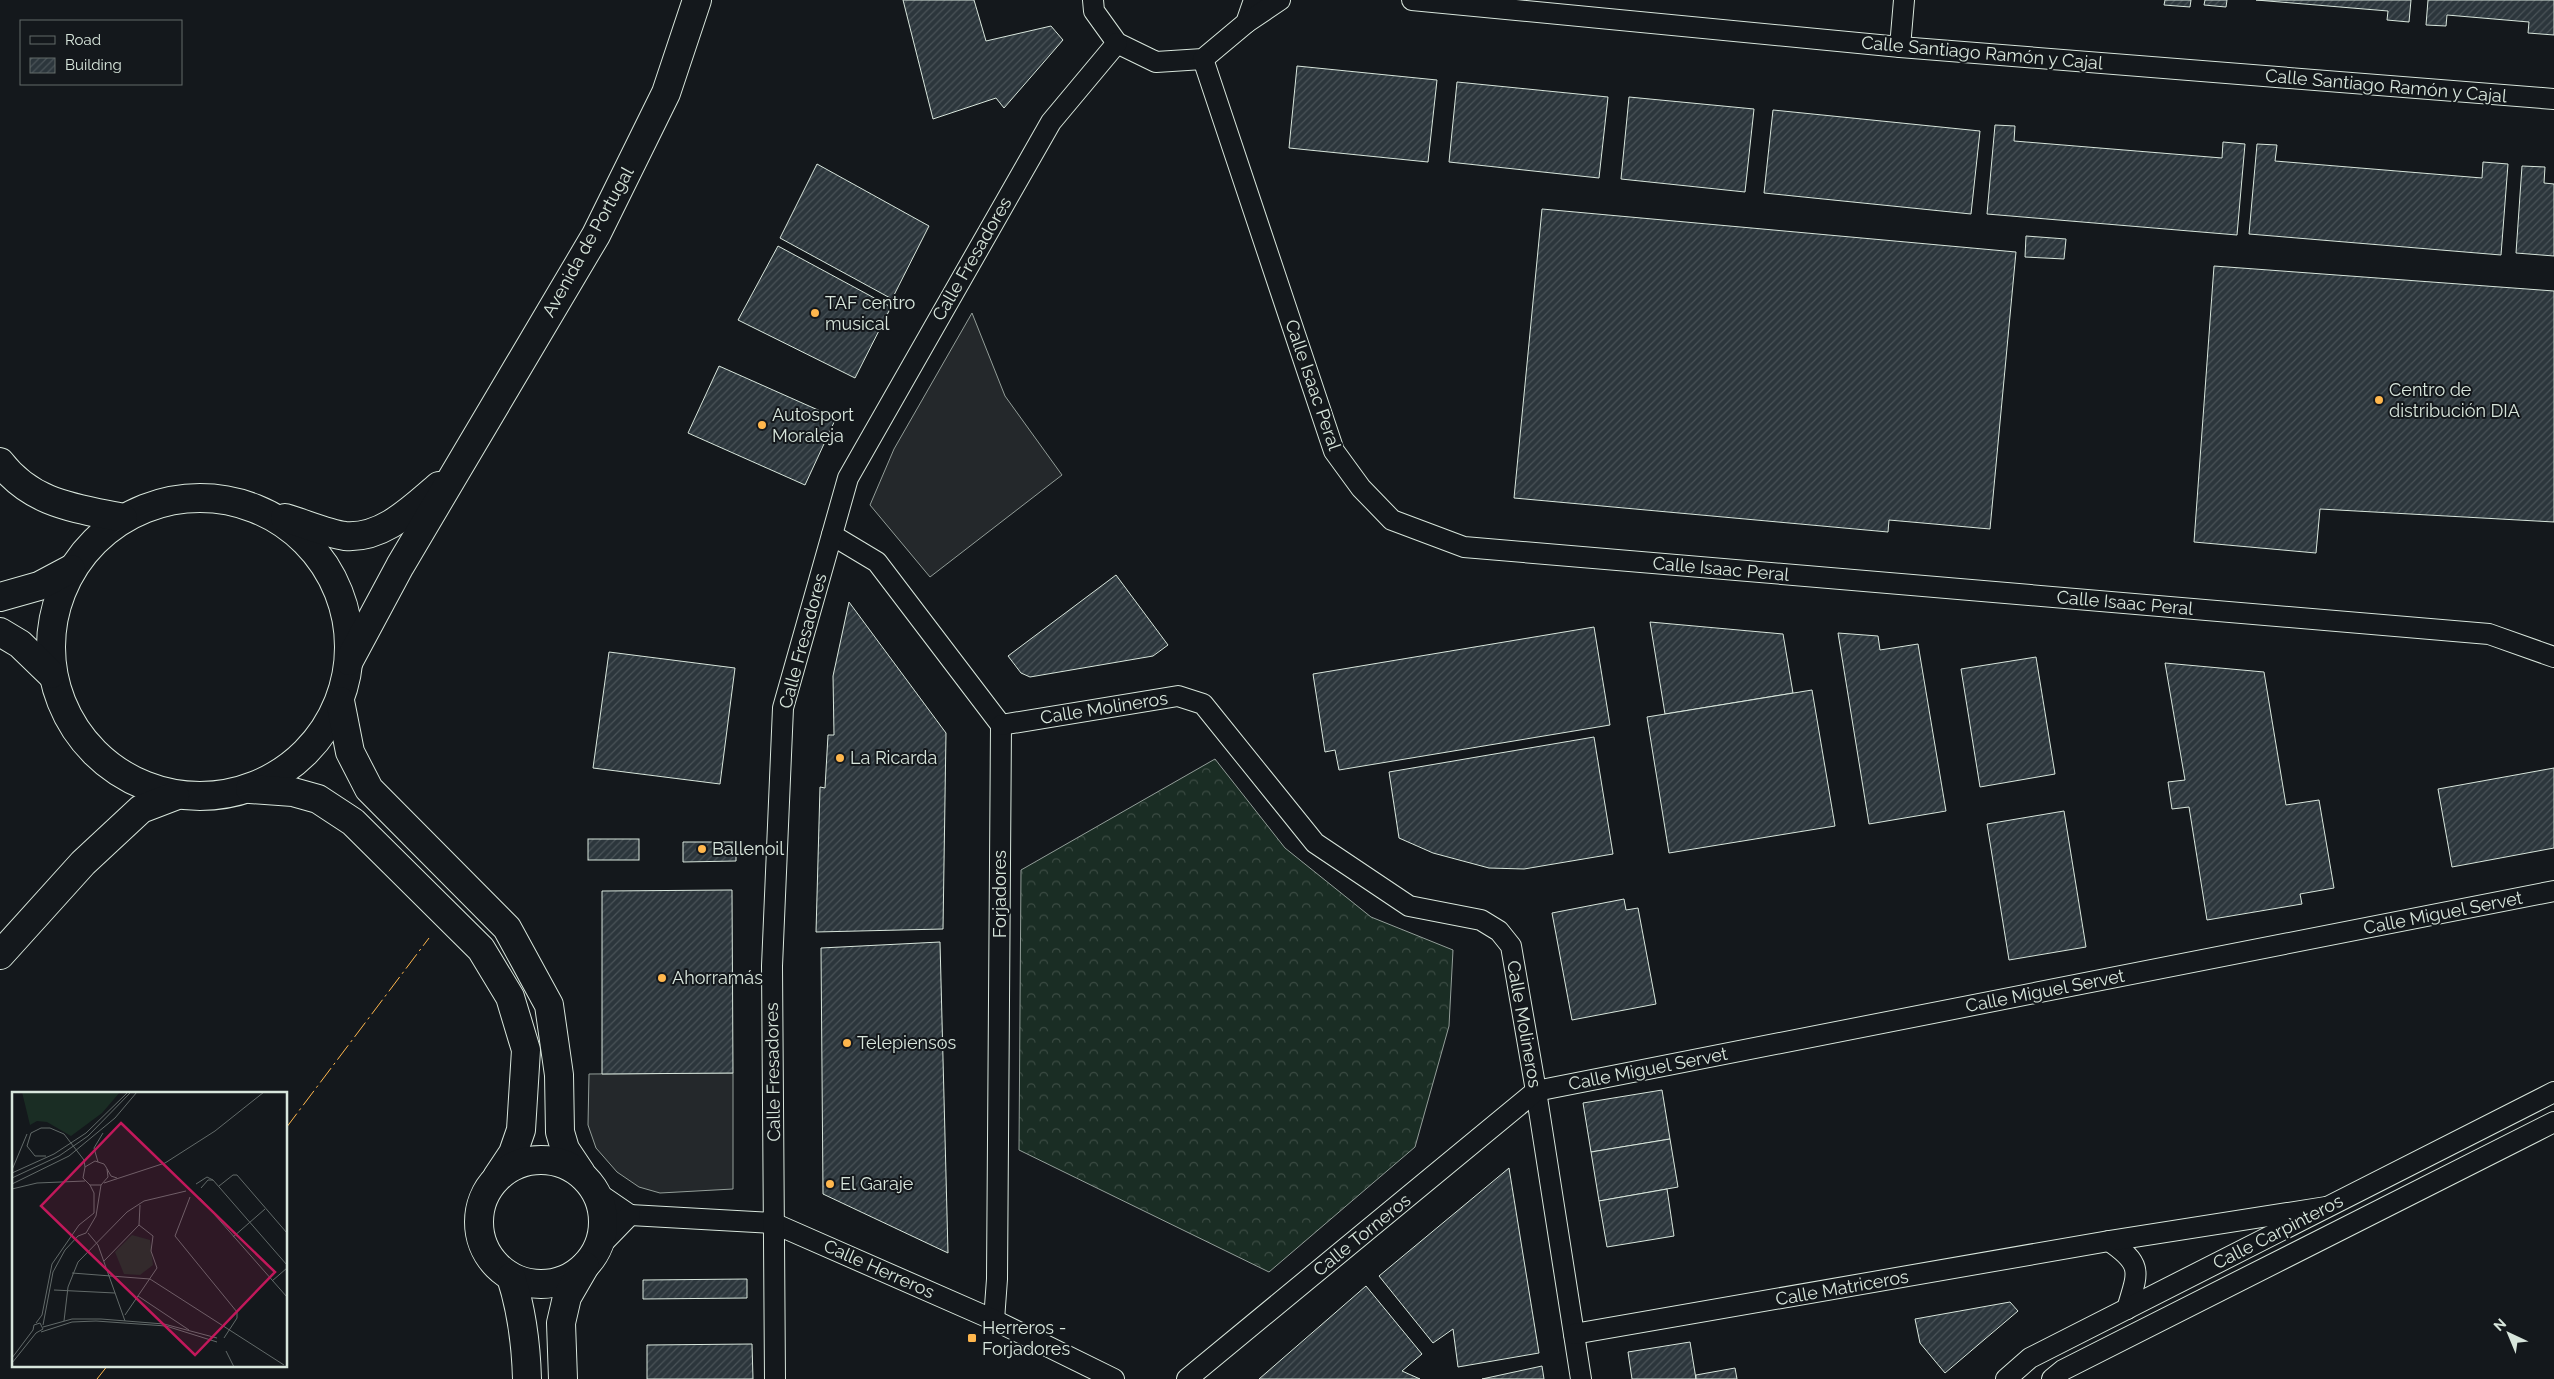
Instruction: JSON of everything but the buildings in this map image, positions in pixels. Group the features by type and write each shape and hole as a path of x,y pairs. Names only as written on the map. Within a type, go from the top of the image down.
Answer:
{"main road":[{"name":"Avenida de Portugal","path":"349,661 400,566 596,235 666,93 697,0"},
{"path":"0,462 10,476 34,494 61,505 123,518"},
{"name":"Avenida de Portugal","path":"71,569 94,541 123,518 157,503 193,497 230,500 345,536 374,532 400,519 455,473"},
{"path":"71,569 52,620 51,674 66,718 94,755 131,782 175,796 212,797 249,789 287,769 318,739 340,701 349,661 347,615 331,573 302,537 265,511"},
{"path":"0,597 11,596 39,586 71,569"},
{"path":"0,632 20,644 51,674"},
{"path":"340,701 350,752 369,789 508,928 549,1005 559,1075 560,1132 565,1149 588,1182 602,1209 603,1229 591,1257 567,1297 561,1323 563,1379"},
{"path":"249,789 293,792 318,799 353,822 481,949 510,997 526,1050 521,1130 513,1153 487,1190 480,1206 479,1230 487,1254 497,1267 511,1277 533,1284 557,1282 572,1276 591,1257"},
{"path":"0,955 83,863 141,809 175,796"},
{"path":"497,1177 516,1164 538,1159 561,1162 588,1182"},
{"path":"511,1277 520,1304 526,1336 527,1379"}],"street":[{"path":"1093,0 1094,10 1117,42 1156,62 1202,59 1246,23 1280,0"},
{"path":"1246,23 1254,0"},
{"name":"Calle Santiago Ramón y Cajal","path":"1412,0 1900,47 2554,99"},
{"path":"1900,47 1904,0"},
{"name":"Calle Fresadores","path":"775,1379 772,966 783,708 848,478 1051,122 1117,42"},
{"name":"Calle Isaac Peral","path":"1202,59 1334,451 1361,488 1392,520 1464,547 2488,634 2554,657"},
{"path":"832,536 877,562 1001,725"},
{"name":"Calle Molineros","path":"1001,725 1178,696 1203,704 1316,843 1409,906 1481,920 1498,931 1511,946 1536,1091 1581,1379"},
{"name":"Forjadores","path":"994,1320 997,1279 1001,725"},
{"name":"Calle Miguel Servet","path":"1536,1091 2554,891"},
{"name":"Calle Torneros","path":"1187,1379 1536,1091"},
{"name":"Calle Carpìnteros","path":"2006,1379 2030,1358 2554,1092"},
{"name":"Calle Carpìnteros","path":"2052,1379 2079,1362 2554,1122"},
{"path":"588,1182 630,1216 591,1257"},
{"name":"Calle Matriceros","path":"1574,1334 2109,1241 2326,1207"},
{"name":"Calle Herreros","path":"630,1216 773,1223 994,1320 1114,1379"},
{"path":"2109,1241 2125,1252 2134,1264 2137,1277 2127,1309"}],"green space":[{"path":"1215,759 1285,848 1371,917 1453,950 1449,1026 1415,1147 1269,1272 1019,1150 1021,870"}],"shaded area":[{"path":"972,313 1005,396 1062,475 930,577 870,505 894,449"},
{"path":"733,1073 733,1189 660,1193 639,1187 617,1172 596,1148 588,1125 589,1074"}],"power":[{"path":"288,1125 429,938"},
{"path":"97,1379 107,1366"}],"place":[{"name":"TAF centro musical","path":"815,313"},
{"name":"Centro de distribución DIA","path":"2379,400"},
{"name":"Autosport Moraleja","path":"762,425"},
{"name":"La Ricarda","path":"840,758"},
{"name":"Ballenoil","path":"702,849"},
{"name":"Ahorramás","path":"662,978"},
{"name":"Telepiensos","path":"847,1043"},
{"name":"El Garaje","path":"830,1184"},
{"name":"Herreros - Forjadores","path":"972,1338"}]}
